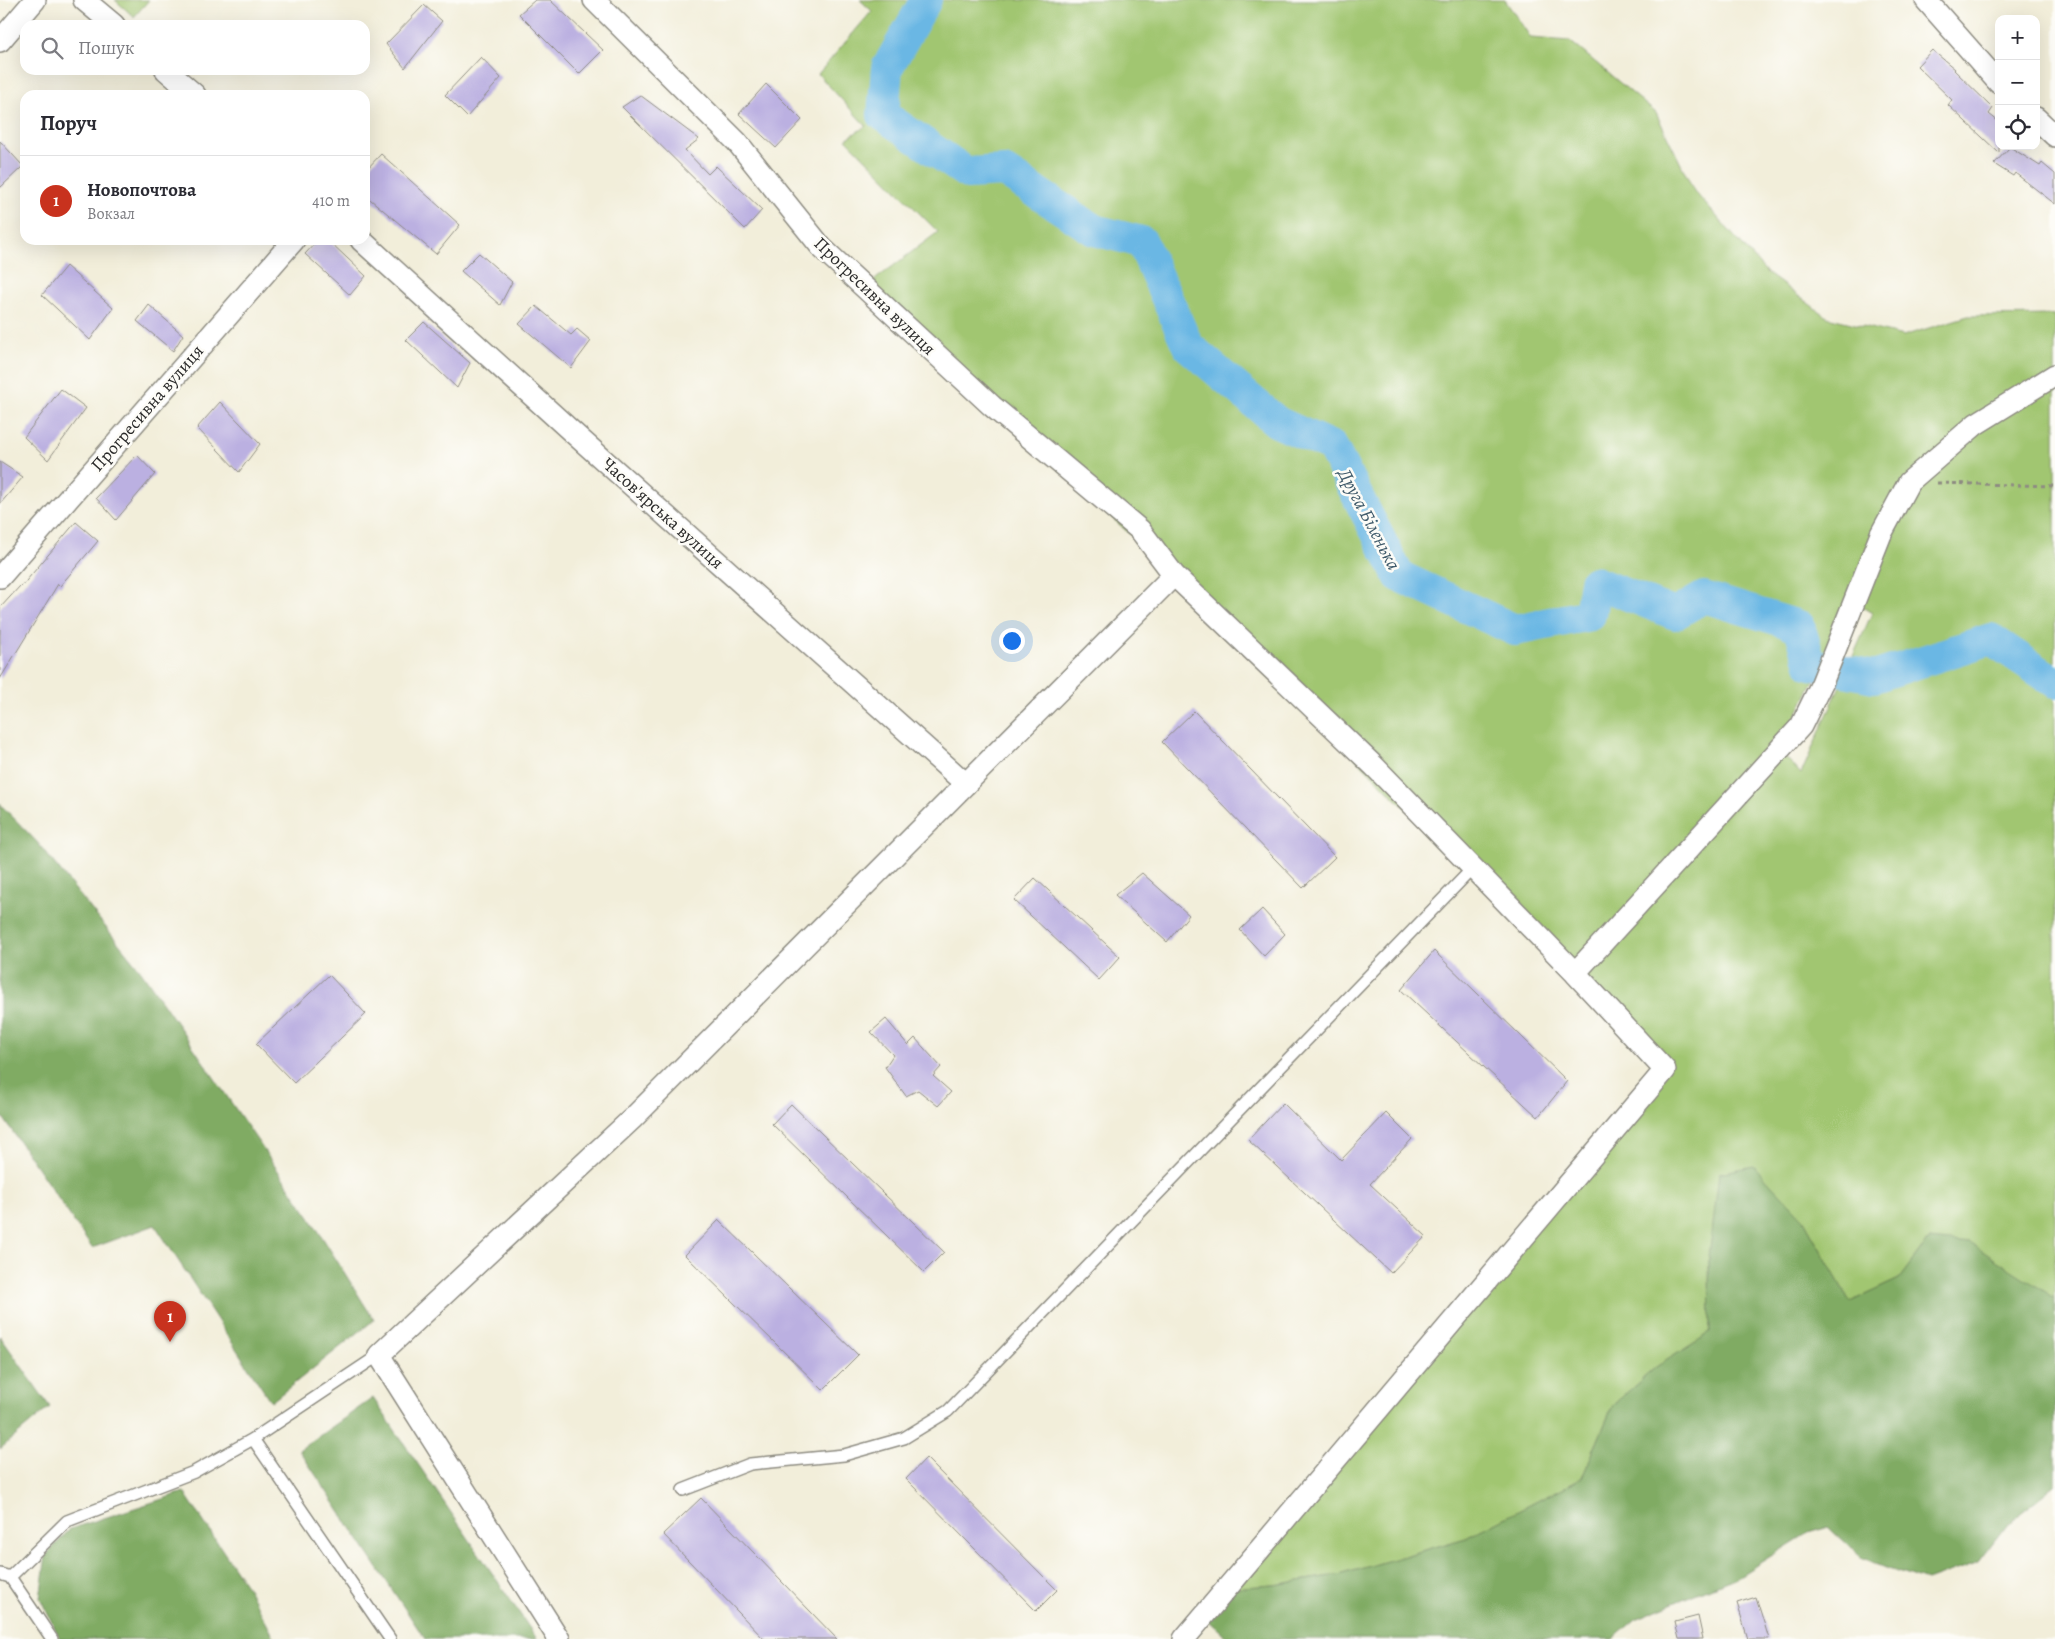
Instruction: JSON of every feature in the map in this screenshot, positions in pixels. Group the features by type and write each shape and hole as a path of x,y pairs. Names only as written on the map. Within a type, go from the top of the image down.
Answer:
{"street":[{"path":"0,41 35,0"},
{"path":"84,0 108,20"},
{"name":"Прогресивна вулиця","path":"594,0 737,142 822,248 992,406 1140,530 1174,575 1374,766 1575,973 1665,1070 1184,1639"},
{"path":"1926,0 1995,78"},
{"path":"172,75 189,90"},
{"path":"2040,122 2055,136"},
{"name":"Прогресивна вулиця","path":"0,577 290,245"},
{"name":"Часов'ярська вулиця","path":"366,245 562,424 966,784"},
{"path":"1575,973 1801,726 1822,683 1881,534 1909,482 1976,424 2055,375"},
{"path":"559,1639 379,1355 632,1119 1174,575"}],"lane":[{"path":"683,1490 750,1464 844,1455 904,1438 948,1411 1473,868"},
{"path":"52,1639 5,1576 68,1521 194,1472 254,1439 379,1355"},
{"path":"254,1439 390,1639"}],"path":[{"path":"1909,482 1990,486 2055,486"}],"green space":[{"path":"115,0 149,0 134,17"},
{"path":"860,0 1505,0 1531,38 1570,41 1656,113 1694,191 1767,273 1827,317 1903,336 1968,316 2055,315 2055,1298 1929,1239 1899,1279 1850,1302 1802,1217 1709,1258 1710,1333 1656,1367 1613,1405 1582,1478 1466,1538 1343,1574 1274,1585 1232,1588 1665,1070 1174,575 864,288 938,232 846,139 866,126 818,74 872,11","holes":["1854,602 1872,613 1801,774 1779,750"]},
{"path":"0,804 37,842 141,971 309,1216 374,1320 271,1402 155,1225 92,1248 0,1113"},
{"path":"1754,1166 1802,1217 1850,1302 1899,1279 1929,1239 1970,1243 2055,1298 2055,1486 2008,1523 1978,1562 1926,1581 1863,1559 1829,1527 1808,1533 1739,1576 1636,1619 1613,1639 1229,1639 1208,1620 1232,1588 1274,1585 1343,1574 1466,1538 1582,1478 1613,1405 1656,1367 1710,1333 1709,1258 1719,1173"},
{"path":"0,1336 50,1407 0,1449"},
{"path":"373,1398 537,1639 425,1639 299,1450"},
{"path":"184,1492 247,1587 275,1639 60,1639 40,1598 46,1555 70,1529"}],"building":[{"path":"535,0 550,0 603,50 579,74 519,14"},
{"path":"424,5 442,21 405,68 386,44"},
{"path":"1932,50 1955,69 1993,108 1989,114 1995,119 1995,149 1948,105 1952,100 1917,66"},
{"path":"481,57 501,78 467,117 445,95"},
{"path":"766,84 802,120 776,148 739,114"},
{"path":"640,95 699,139 685,150 708,174 716,166 762,210 745,229 622,107"},
{"path":"0,141 20,163 20,169 0,188"},
{"path":"2007,150 2015,150 2040,166 2042,163 2055,174 2055,204 2015,173 2013,176 1994,164"},
{"path":"381,154 460,225 436,254 370,199 370,166"},
{"path":"313,245 333,245 366,276 350,295 305,254"},
{"path":"479,253 512,282 500,305 461,271"},
{"path":"66,266 113,308 90,340 42,295"},
{"path":"149,305 183,335 173,351 137,321"},
{"path":"536,306 571,335 577,329 591,341 571,368 519,324"},
{"path":"424,322 470,363 457,388 406,340"},
{"path":"61,389 86,408 48,460 24,437"},
{"path":"220,402 260,444 239,472 197,428"},
{"path":"137,455 155,474 116,520 96,498"},
{"path":"0,462 23,477 0,504"},
{"path":"76,522 98,541 60,586 58,584 0,679 0,608 21,587"},
{"path":"1194,711 1335,857 1303,888 1162,742"},
{"path":"1142,873 1189,915 1167,942 1115,895"},
{"path":"1035,878 1120,957 1099,980 1014,900"},
{"path":"1262,909 1285,934 1264,956 1240,930"},
{"path":"1434,951 1567,1081 1538,1117 1401,990"},
{"path":"329,975 366,1014 294,1083 256,1044"},
{"path":"886,1019 908,1045 915,1038 941,1067 933,1076 951,1092 938,1106 918,1090 906,1096 885,1067 893,1055 871,1032"},
{"path":"1283,1103 1341,1160 1386,1113 1412,1139 1370,1184 1426,1236 1391,1273 1248,1140"},
{"path":"791,1104 944,1252 924,1272 772,1124"},
{"path":"719,1220 858,1355 823,1390 685,1255"},
{"path":"926,1458 1057,1590 1036,1611 906,1479"},
{"path":"701,1498 837,1639 764,1639 663,1534"},
{"path":"1756,1597 1769,1639 1748,1639 1737,1603"},
{"path":"1698,1616 1703,1639 1679,1639 1675,1622"}],"waterway":[{"name":"Друга Біленька","path":"926,0 887,68 883,115 967,173 1004,171 1094,230 1142,242 1188,346 1277,422 1332,447 1399,576 1515,630 1590,615 1595,582 1675,614 1704,597 1799,626 1811,664 1874,677 1991,639 2055,682"}],"place":[{"name":"Новопочтова","path":"170,1342"}]}
